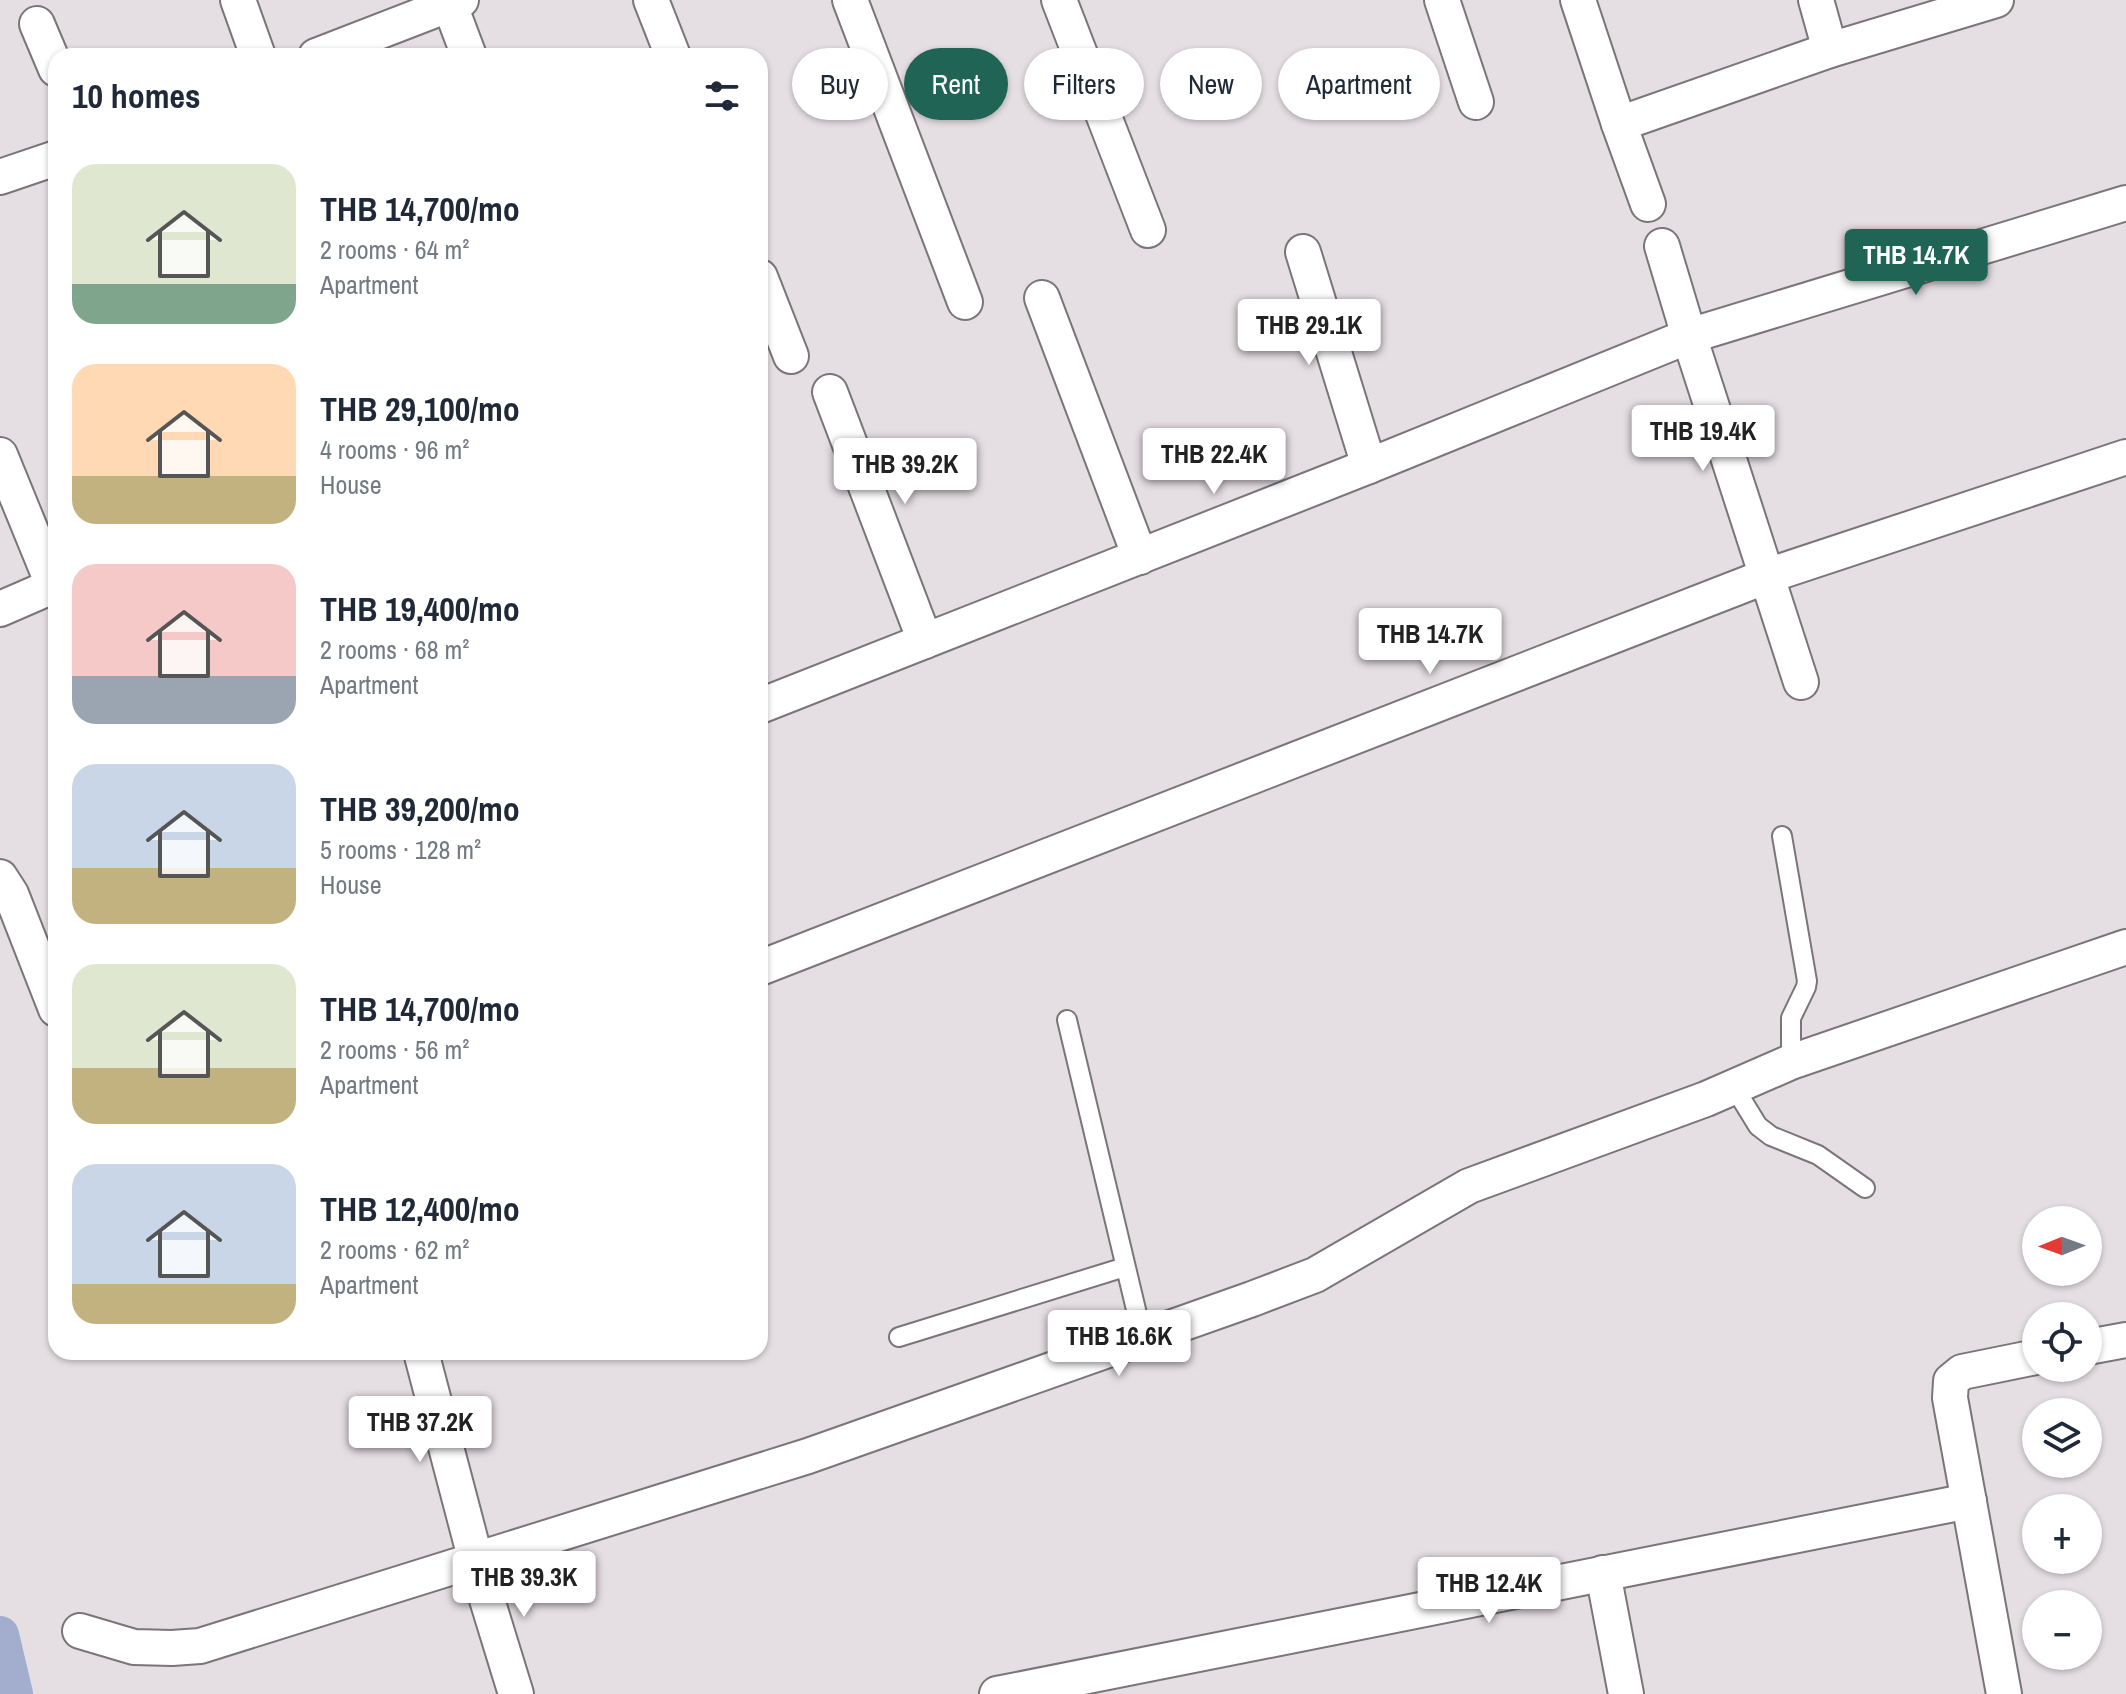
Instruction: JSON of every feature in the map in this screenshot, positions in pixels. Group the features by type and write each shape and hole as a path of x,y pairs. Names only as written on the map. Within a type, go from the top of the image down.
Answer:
{"street":[{"path":"238,0 255,48"},
{"path":"651,0 670,48"},
{"path":"850,0 965,302"},
{"path":"1059,0 1148,230"},
{"path":"1442,0 1476,102"},
{"path":"1578,0 1648,204"},
{"path":"1816,0 1830,50"},
{"path":"1619,124 1830,50 1996,0"},
{"path":"336,48 453,2 467,48"},
{"path":"37,24 48,50"},
{"path":"0,177 48,161"},
{"path":"768,703 1689,336 2126,203"},
{"path":"1662,246 1801,682"},
{"path":"1303,252 1369,466"},
{"path":"768,297 791,356"},
{"path":"1042,298 1140,557"},
{"path":"830,392 925,641"},
{"path":"0,455 48,572"},
{"path":"768,965 1767,576 2126,457"},
{"path":"0,609 48,592"},
{"path":"0,877 11,894 48,979"},
{"path":"80,1631 134,1647 200,1646 808,1456 1143,1339 1315,1275 1469,1186 1734,1087 1791,1062 2126,947"},
{"path":"2102,1344 2126,1340"},
{"path":"423,1360 476,1561 516,1694"},
{"path":"2004,1694 1950,1398 1951,1381 1962,1372 2022,1360"},
{"path":"997,1694 1969,1501"},
{"path":"1603,1573 1626,1694"}],"lane":[{"path":"1782,836 1807,981 1791,1018 1791,1062"},
{"path":"1067,1020 1143,1339"},
{"path":"1734,1087 1758,1126 1771,1136 1818,1155 1865,1188"},
{"path":"899,1337 1125,1267"}],"waterway":[{"path":"0,1635 14,1694"}]}
